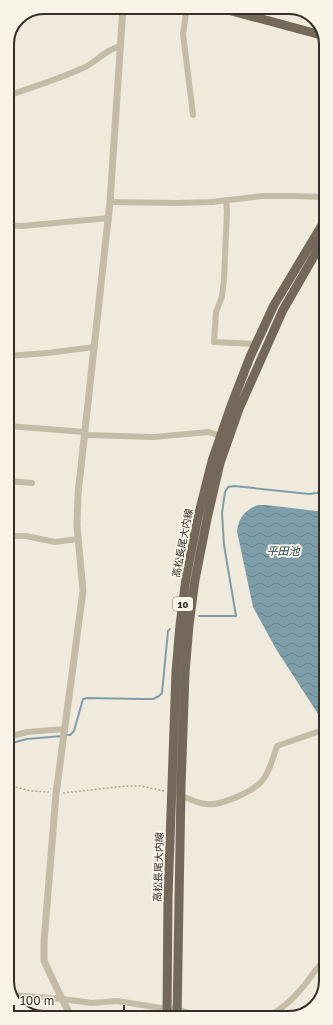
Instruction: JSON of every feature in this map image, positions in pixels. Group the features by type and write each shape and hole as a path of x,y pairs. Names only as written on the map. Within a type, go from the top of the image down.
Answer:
{"main road":[{"path":"242,14 317,34"},
{"name":"高松長尾大内線","path":"177,1011 175,794 176,672 186,578 198,517 212,462 231,406 256,344 274,305 319,230"},
{"name":"高松長尾大内線","path":"167,1011 168,897 175,794 189,625 195,580 205,526 220,463 239,409 259,360 283,310 319,247"}],"street":[{"path":"68,1011 44,961 44,942 56,794 83,591 77,526 78,494 109,218 122,14"},
{"path":"186,14 183,34 193,115"},
{"path":"256,14 256,18"},
{"path":"14,94 72,73 86,66 111,48 120,46"},
{"path":"110,202 176,203 275,196 319,197"},
{"path":"226,200 227,211 224,279 222,297 216,312 214,342 256,344"},
{"path":"14,225 109,218"},
{"path":"14,356 95,347"},
{"path":"14,427 154,437 209,432 220,436"},
{"path":"14,482 32,483"},
{"path":"14,536 26,536 55,542 78,539"},
{"path":"14,735 27,732 65,729"},
{"path":"175,794 208,804 217,803 244,794 263,781 270,767 277,746 319,731"},
{"path":"277,1011 296,995 319,966"},
{"path":"19,996 62,999 92,1003 117,1001 159,1011"}],"path":[{"path":"14,786 56,794 126,786 141,786 175,794"}],"water":[{"name":"平田池","path":"258,505 266,505 319,511 319,715 276,649 253,607 237,531 241,518 250,509"}],"waterway":[{"path":"199,616 236,616 224,545 222,513 225,492 228,487 234,486 309,494 319,492"},
{"path":"66,735 70,735 74,731 83,699 153,699 162,693 168,631 170,629"},
{"path":"14,742 27,739 62,736"}]}
